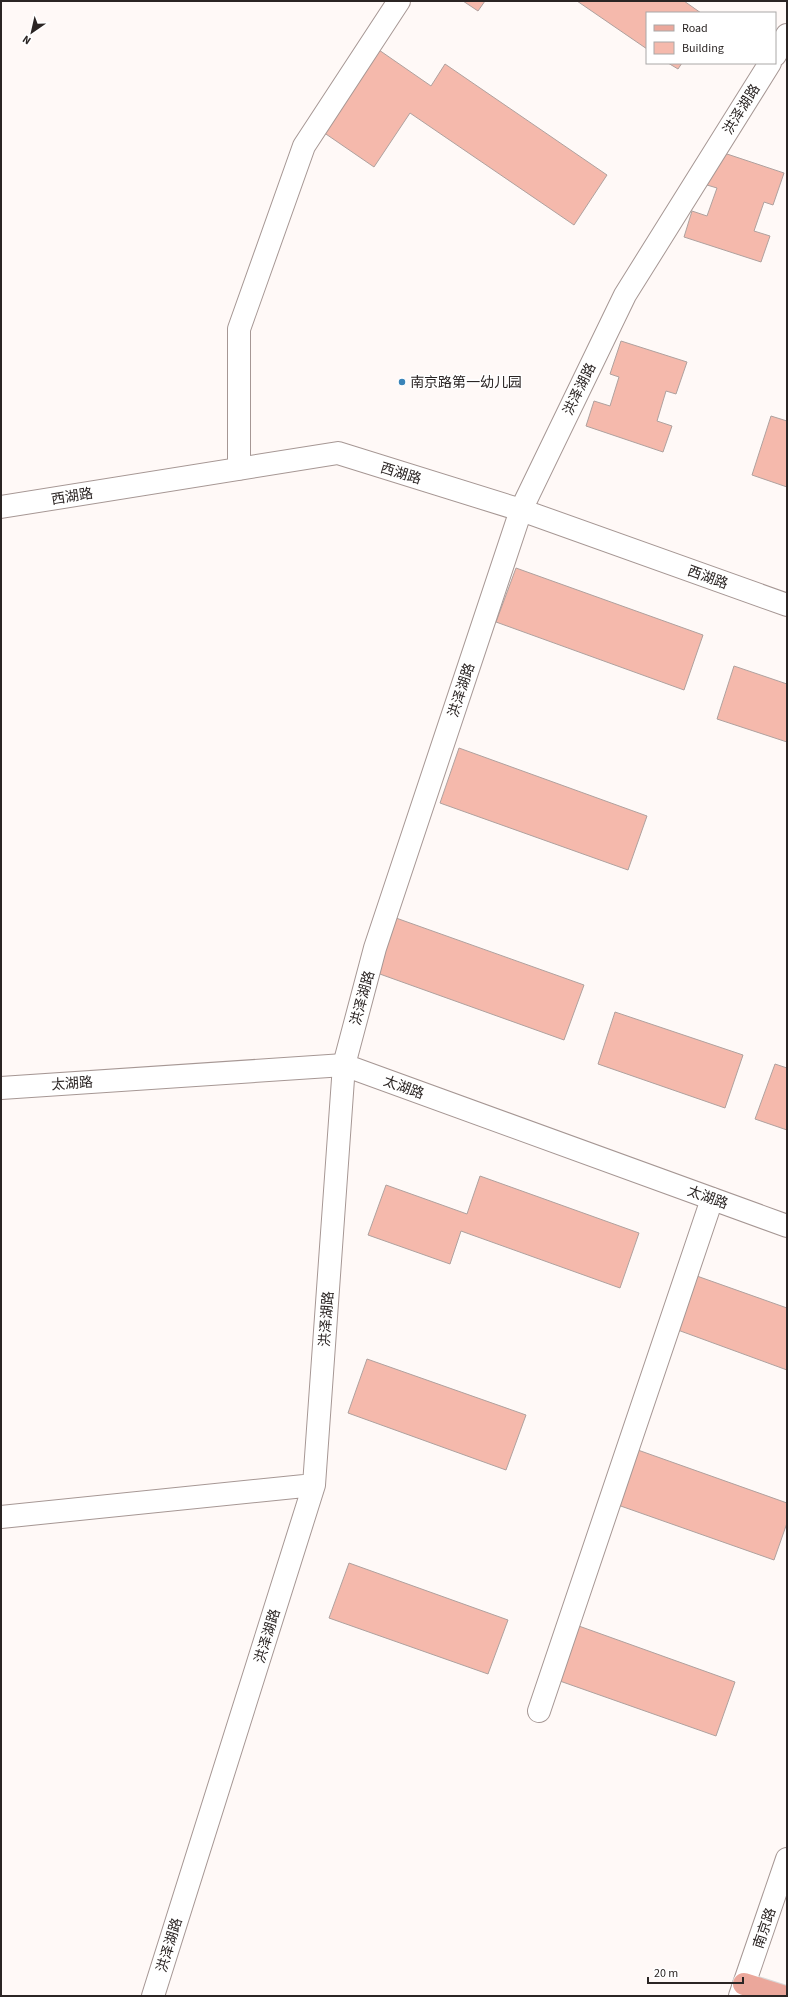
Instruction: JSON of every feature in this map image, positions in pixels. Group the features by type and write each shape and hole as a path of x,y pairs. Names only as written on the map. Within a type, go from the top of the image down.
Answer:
{"main road":[{"path":"742,1990 782,1996"}],"street":[{"path":"239,469 239,329 304,146 399,1"},
{"path":"776,53 787,35"},
{"name":"洪泽湖路","path":"153,1996 314,1485 344,1065 375,948 521,510 625,295 769,64"},
{"name":"西湖路","path":"1,507 338,453 521,510 787,605"},
{"name":"太湖路","path":"1,1088 344,1065 787,1226"},
{"path":"539,1711 712,1199"},
{"path":"1,1517 314,1485"},
{"name":"南京路","path":"742,1990 787,1860"}],"building":[{"path":"463,1 485,1 478,11"},
{"path":"577,1 684,1 700,12 646,12 646,48"},
{"path":"379,50 431,86 445,64 607,175 574,225 410,113 374,167 323,132"},
{"path":"670,64 681,64 678,69"},
{"path":"718,151 784,173 773,205 764,202 754,231 770,236 761,262 684,237 692,211 707,216 717,188 707,185"},
{"path":"621,341 687,362 676,394 666,391 657,421 672,426 663,452 586,426 594,401 610,406 619,377 610,374"},
{"path":"771,416 787,421 787,487 752,475"},
{"path":"516,568 703,635 684,690 496,622"},
{"path":"734,666 787,684 787,742 717,719"},
{"path":"459,748 647,816 628,870 440,803"},
{"path":"396,918 584,985 564,1040 377,973"},
{"path":"615,1012 743,1055 725,1108 598,1064"},
{"path":"775,1064 787,1068 787,1130 755,1119"},
{"path":"480,1176 639,1233 620,1288 461,1231 450,1264 368,1235 386,1185 467,1214"},
{"path":"694,1275 787,1308 787,1370 675,1329"},
{"path":"367,1359 526,1415 506,1470 348,1413"},
{"path":"635,1449 787,1503 787,1523 774,1560 615,1504"},
{"path":"349,1563 508,1620 488,1674 329,1618"},
{"path":"576,1625 735,1682 716,1736 557,1680"}],"place":[{"name":"南京路第一幼儿园","path":"402,382"}]}
